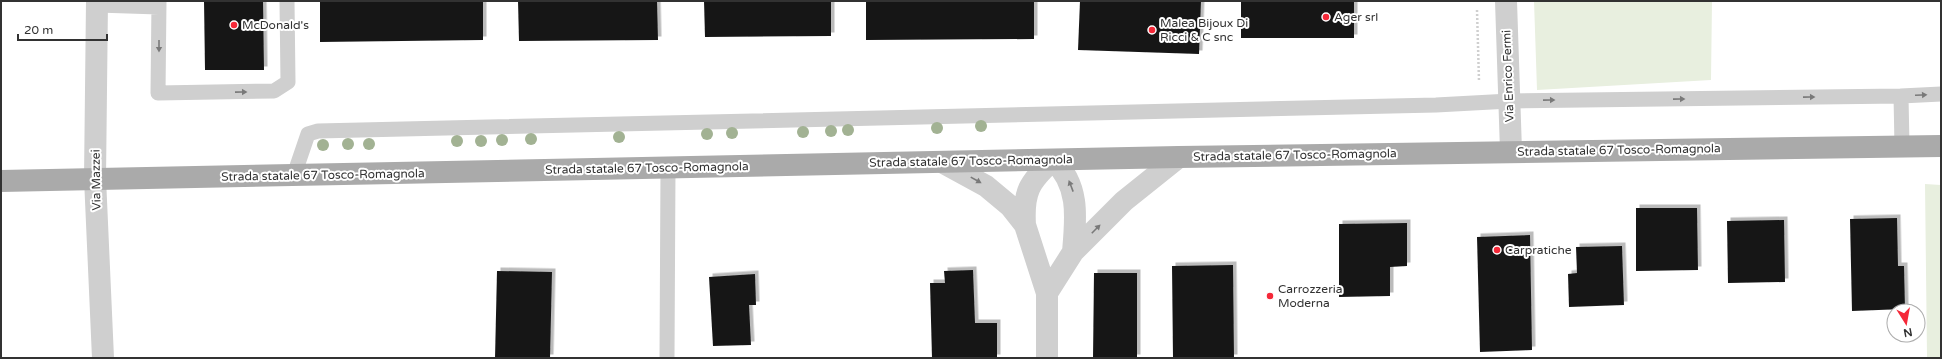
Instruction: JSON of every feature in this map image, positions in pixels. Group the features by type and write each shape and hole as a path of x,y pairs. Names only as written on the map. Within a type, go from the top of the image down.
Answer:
{"main road":[{"name":"Strada statale 67 Tosco-Romagnola","path":"1,181 1511,151 1941,146"}],"street":[{"name":"Via Enrico Fermi","path":"1506,1 1511,151"},
{"name":"Via Mazzei","path":"96,3 95,178 103,358"},
{"path":"1047,293 1073,252 1124,201 1179,157"},
{"path":"1024,225 1024,205 1027,192 1036,176 1054,160 1066,174 1074,196 1076,224 1073,252"},
{"path":"942,162 986,186 1010,206 1024,225 1047,293 1047,358"}],"lane":[{"path":"96,3 159,4 158,93 274,91 288,82 287,1"},
{"path":"294,175 308,134 318,131 1479,103 1510,101 1901,96 1941,94"},
{"path":"1901,96 1902,146"},
{"path":"667,358 668,168"}],"path":[{"path":"1478,9 1479,103"}],"green space":[{"path":"1534,1 1712,1 1711,80 1537,90"},
{"path":"1925,184 1941,185 1941,358 1927,357"}],"building":[{"name":"McDonald's","path":"204,1 263,1 264,70 205,70"},
{"path":"320,1 483,1 483,40 320,42"},
{"path":"518,1 657,1 658,40 519,41"},
{"path":"704,1 831,1 831,36 705,37"},
{"path":"866,1 1034,1 1034,39 866,40"},
{"path":"1080,1 1201,1 1199,54 1078,50"},
{"path":"1241,1 1354,1 1354,38 1241,38"},
{"path":"1636,208 1697,208 1698,270 1636,271"},
{"path":"1897,218 1898,266 1904,266 1905,303 1886,303 1886,310 1852,311 1850,219"},
{"path":"1784,220 1785,282 1728,283 1727,221"},
{"path":"1407,223 1407,266 1390,267 1390,296 1339,297 1339,224"},
{"path":"1530,235 1532,350 1480,352 1477,237"},
{"path":"1622,246 1624,305 1569,307 1568,274 1577,273 1576,247"},
{"path":"1233,265 1234,358 1173,358 1172,266"},
{"path":"973,270 975,323 997,323 997,358 932,358 930,283 945,283 944,271"},
{"path":"497,271 552,272 550,358 495,358"},
{"path":"1094,273 1137,273 1137,358 1093,358"},
{"path":"755,274 756,305 749,305 751,345 713,346 709,277"}],"place":[{"name":"Ager srl","path":"1326,17"},
{"name":"McDonald's","path":"234,25"},
{"name":"Malea Bijoux Di Ricci & C snc","path":"1152,30"},
{"name":"Carpratiche","path":"1497,250"},
{"name":"Carrozzeria Moderna","path":"1270,296"}]}
